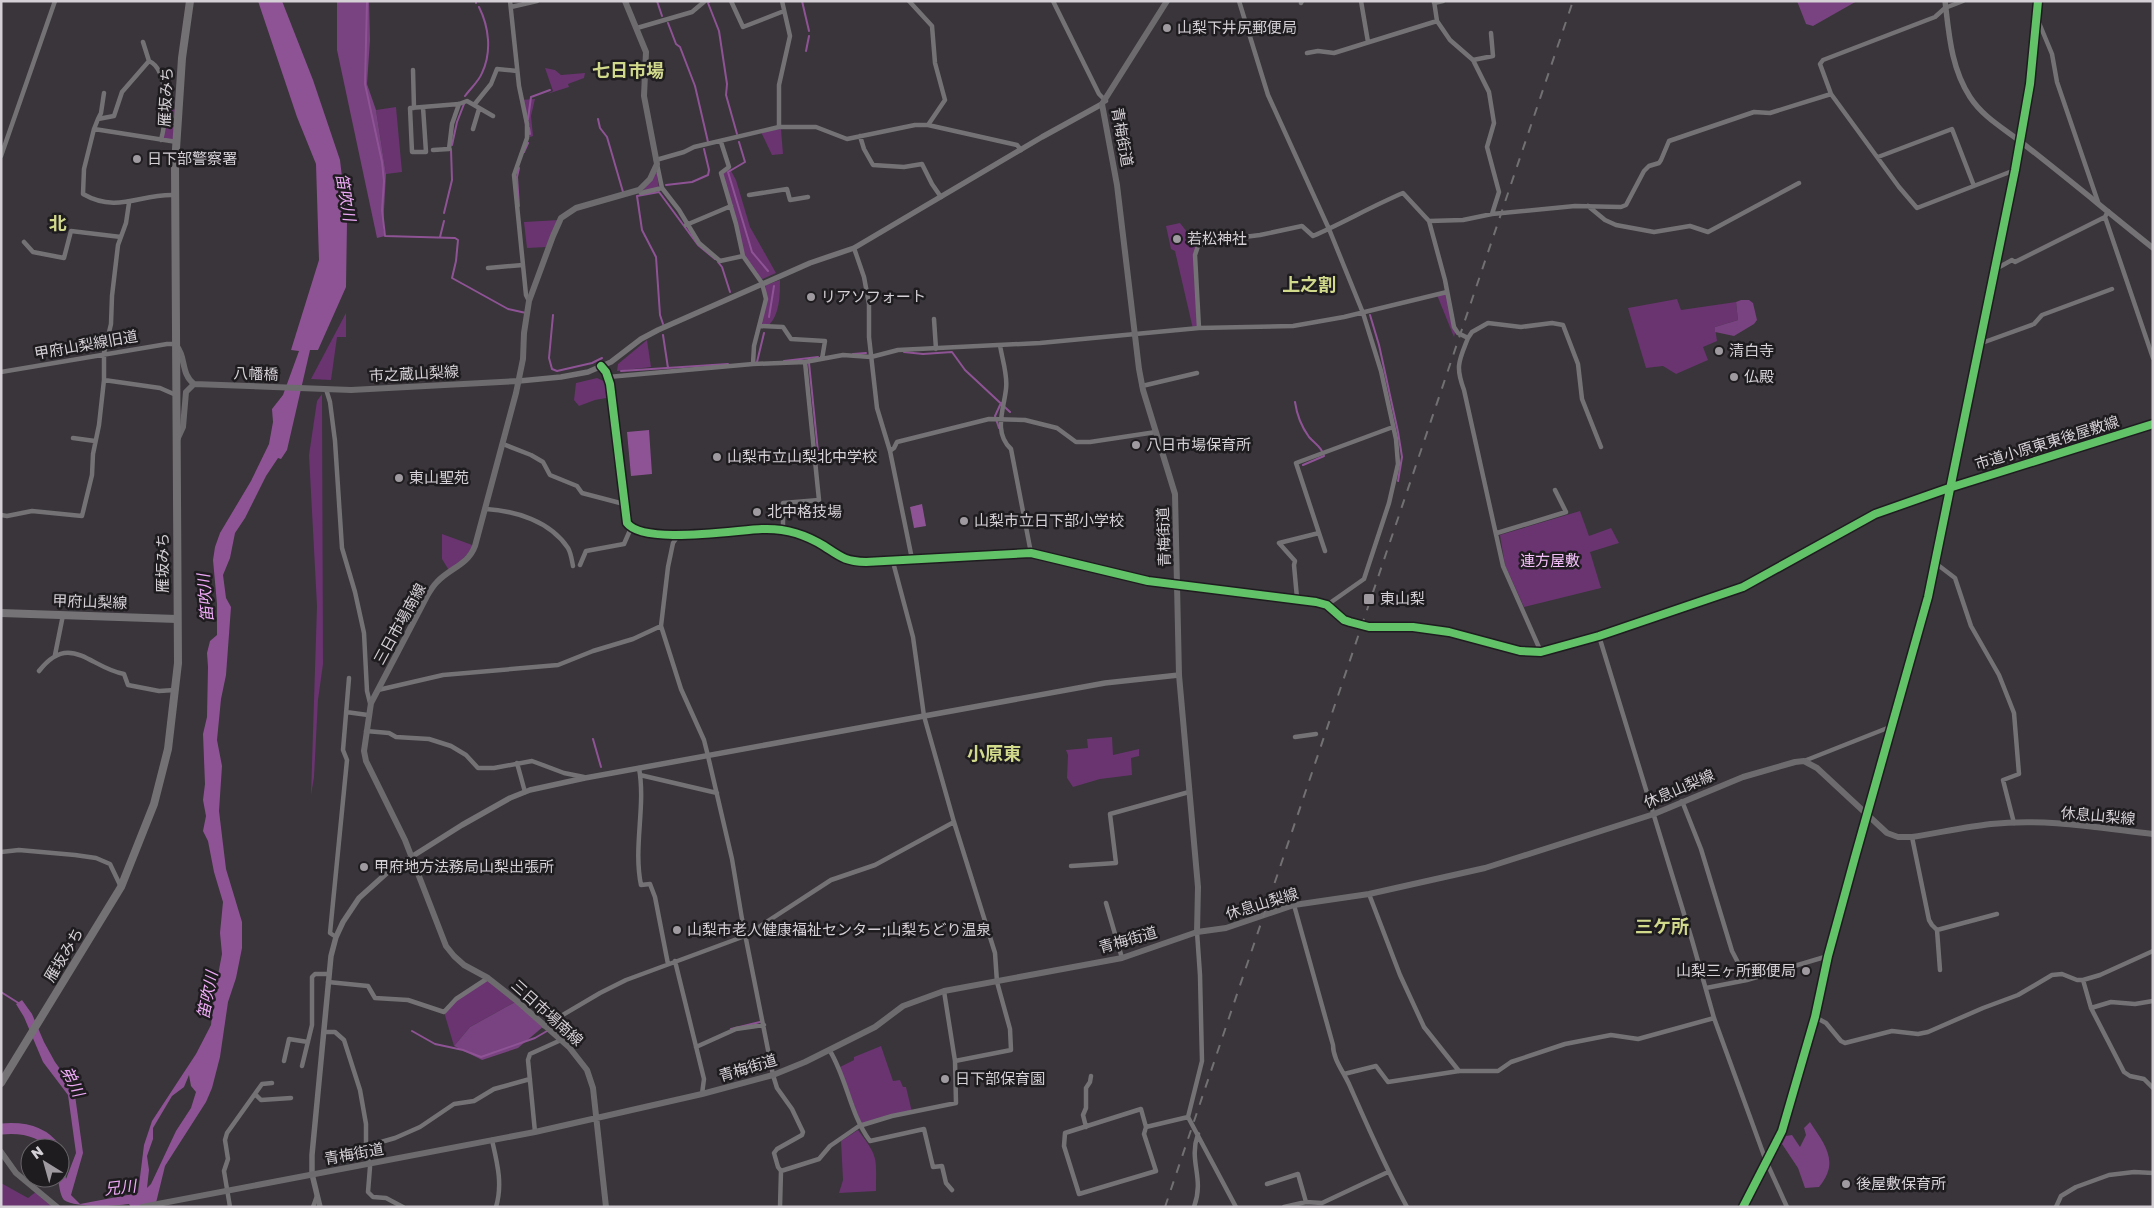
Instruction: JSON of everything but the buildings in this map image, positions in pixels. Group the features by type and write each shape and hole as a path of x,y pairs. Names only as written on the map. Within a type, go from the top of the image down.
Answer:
{"highway":[{"name":"雁坂みち","path":"1,1083 121,887 154,804 168,749 178,663 175,195 182,58 190,1"}],"main road":[{"path":"625,1 646,52 644,96 656,162 650,179 639,190"},
{"name":"青梅街道","path":"142,1207 535,1132 702,1094 773,1075 830,1050 875,1027 903,1006 944,992 1122,958 1197,932 1198,887 1179,675 1175,494 1142,386 1117,185 1104,102 1167,1"},
{"name":"三日市場南線","path":"606,1207 593,1088 587,1070 578,1057 561,1040 517,1001 488,978 464,965 446,946 412,857 366,761 364,751 371,703 427,596 437,582 471,556 486,509 519,381 529,301 553,236 565,215 576,208 639,190"},
{"path":"175,344 182,353 186,375 197,384 186,392 183,426 176,443"},
{"name":"市之蔵山梨線","path":"310,389 351,390 519,381"},
{"name":"八幡橋","path":"197,384 310,389"},
{"name":"甲府山梨線","path":"1,613 177,619"},
{"name":"休息山梨線","path":"1197,932 1226,928 1294,905 1369,894 1485,868 1654,814 1757,772 1804,761 1817,768 1887,833 1898,837 1912,837 1992,824 2014,823 2077,825 2153,834"},
{"path":"1,1152 16,1174 57,1207"}],"street":[{"path":"1,156 55,1"},
{"path":"510,1 517,71 527,124 527,138 514,175 526,296 529,301"},
{"path":"511,7 537,1"},
{"path":"637,28 692,12 705,1"},
{"path":"731,1 743,27 784,11"},
{"path":"779,127 779,85 790,36 782,1"},
{"path":"909,1 932,26 935,63 945,100 928,125"},
{"path":"519,381 578,375 601,366 611,362 637,342 658,330 762,283 810,263 854,248 1104,102 1053,1"},
{"path":"1238,1 1268,95 1329,229 1363,312 1383,379 1398,454 1398,464 1389,503 1364,579 1327,605"},
{"path":"1361,1 1368,42"},
{"path":"1443,1 1434,2 1436,21 1450,40 1473,60 1489,92 1494,123 1487,147 1499,192 1492,214"},
{"path":"1963,1 1945,5 1935,17 1823,60 1820,64 1831,94 1878,156 1899,188 1917,208 2015,170"},
{"path":"1743,1207 1782,1131 1815,1017 1828,956 1890,728 1928,596 2015,170 2030,84 2038,1"},
{"path":"1945,5 1956,66 1970,96 1990,119 2098,204 2106,214 2153,248"},
{"path":"2036,16 2052,54 2057,82 2098,204"},
{"path":"1307,53 1318,51 1334,53 1436,21"},
{"path":"1473,60 1493,56 1490,33"},
{"path":"143,42 149,61 154,63 161,73 165,123 161,140"},
{"path":"98,119 114,116 122,92 149,61"},
{"path":"474,105 491,84 497,69 517,71"},
{"path":"413,70 414,108"},
{"path":"104,93 101,113 94,129 84,169 83,194 90,198 118,203 129,203 165,195 175,195"},
{"path":"1429,221 1463,220 1492,214 1587,206 1621,207 1626,205 1644,171 1649,166 1659,163 1668,141 1754,112 1770,113 1831,94"},
{"path":"423,107 426,152 412,152 410,108 459,104 467,101 493,116"},
{"path":"433,150 450,149 452,124 459,104"},
{"path":"473,129 479,109"},
{"path":"743,256 720,261 699,243 686,225 679,210 662,188 656,162 694,147 779,127 816,127 847,139 915,125 928,125 1011,143 1017,145 1021,150"},
{"path":"94,129 177,142"},
{"path":"1878,156 1952,129 1974,186"},
{"path":"860,136 864,149 873,165 904,166 922,164 941,197"},
{"path":"721,142 729,167 721,173 743,256 762,283 766,299 754,346 754,364"},
{"path":"1587,206 1605,220 1616,225 1654,232 1690,226 1708,232 1799,183"},
{"path":"639,190 642,193 662,188"},
{"path":"749,195 787,189 790,200 808,197"},
{"path":"1199,328 1195,255 1198,246 1212,241 1260,235 1302,226 1313,236 1403,193 1429,221 1454,328 1458,333 1468,338"},
{"path":"1,515 7,516 32,511 82,516 92,475 104,380 104,353 111,324 112,296 121,237 126,223 129,203"},
{"path":"686,225 731,206"},
{"path":"1994,270 2012,260 2015,262 2106,214"},
{"path":"2106,214 2153,358"},
{"path":"24,242 33,252 64,258 72,231 121,237"},
{"path":"854,248 864,277 869,304 869,337 877,408 890,450 912,559"},
{"path":"488,268 523,265"},
{"path":"1979,344 2034,324 2042,315 2112,289"},
{"path":"608,377 754,364 805,362 843,356 871,357 898,350 1000,345 1135,335 1199,328 1293,326 1447,292"},
{"path":"934,319 936,349"},
{"path":"601,366 608,377 627,523 635,531 678,536 783,529 805,536 841,558 866,562 1031,553 1148,581 1297,598 1327,605 1344,620 1369,627 1413,627 1449,632 1520,651 1541,652 1503,566 1464,390 1458,374 1459,360 1472,332 1488,323 1521,327 1552,323 1563,325 1578,364 1582,399 1600,447"},
{"path":"760,326 783,328 791,339 825,341 822,359"},
{"name":"甲府山梨線旧道","path":"1,372 104,353 175,344"},
{"path":"1000,345 1007,387 998,419 1006,444 1011,449 1031,553"},
{"path":"783,529 783,503 819,500 805,362"},
{"path":"1142,386 1197,373"},
{"path":"104,380 160,388 176,395"},
{"path":"326,389 330,402 335,441 342,548 355,592 364,633 367,691 371,703"},
{"path":"890,450 898,442 946,429 998,419 1025,420 1057,428 1076,442 1090,442 1156,432"},
{"name":"市道小原東東後屋敷線","path":"1541,652 1599,636 1743,587 1876,514 1949,488 2153,424"},
{"path":"1325,552 1296,463 1393,427"},
{"path":"73,438 95,441"},
{"path":"503,444 537,458 542,462 550,475 577,486 582,493 624,504"},
{"path":"1497,533 1566,512 1555,490"},
{"path":"486,509 507,510 544,525 568,548 573,566"},
{"path":"580,565 586,551 624,544 630,528"},
{"path":"1297,598 1295,561 1279,542 1319,533"},
{"path":"678,536 673,543 668,567 661,626 681,689 704,740 708,756 732,859 745,936 773,1075 777,1088 792,1109 803,1132 802,1136 777,1149 774,1153 781,1171 780,1207"},
{"path":"893,562 913,636 924,716 954,822 995,953 997,982 1010,1028 1011,1050 955,1061"},
{"path":"1934,562 1955,578 1971,626 1999,675 2014,713 2019,774 2003,780 2014,823"},
{"path":"55,655 63,615"},
{"path":"378,690 443,675 558,665 593,651 633,639 661,626"},
{"path":"1599,636 1714,1018 1766,1161 1787,1207"},
{"path":"39,671 48,659 55,655 71,653 81,655 110,671 124,674 128,685 139,688 175,690"},
{"path":"320,1207 312,1174 315,1121 328,982 336,937 351,909 368,888 462,825 526,792 585,778 1106,683 1179,675"},
{"path":"336,937 330,932 347,760 343,750 349,678"},
{"path":"346,712 368,715"},
{"path":"1804,761 1890,728"},
{"path":"366,732 389,732 396,737 429,739 451,746 466,755 478,768 494,768 532,761 564,773 585,778"},
{"path":"1295,737 1316,734"},
{"path":"517,763 526,792"},
{"path":"639,768 638,867 641,885 650,884 655,898 668,964"},
{"path":"640,775 717,793"},
{"path":"1070,866 1116,863 1110,814 1189,792"},
{"path":"1682,801 1701,849 1732,951 1747,980"},
{"path":"544,1026 600,993 650,970 745,936 831,880 875,865 954,822"},
{"path":"1912,837 1929,920 1937,930 1940,970"},
{"path":"1,852 19,850 96,858 110,864 121,887"},
{"path":"1369,894 1400,975 1424,1027 1459,1070"},
{"path":"1106,903 1122,958"},
{"path":"1294,905 1333,1045 1333,1053 1388,1172 1407,1207"},
{"path":"1937,930 1997,914"},
{"path":"1197,932 1202,1061 1188,1117 1236,1207"},
{"path":"1815,1017 1826,1023 1841,1041 1845,1043 1892,1031 1918,1034 1948,1025 1983,1008 2018,995 2052,975 2062,974 2077,980 2083,980 2100,975 2153,951"},
{"path":"1706,988 1747,980 1828,956"},
{"path":"675,961 704,1079 702,1094"},
{"path":"302,1066 312,1025 312,976 315,974 329,974"},
{"path":"328,982 368,986 375,998 408,1000 444,1012 456,999 488,978"},
{"path":"2083,980 2091,1008 2124,1072 2130,1076 2144,1079 2153,1088"},
{"path":"781,1171 819,1160 830,1146 859,1126 892,1116 956,1103 955,1061 944,992"},
{"path":"2091,1008 2110,1002 2135,1004 2153,1001"},
{"path":"1344,1074 1376,1066 1388,1082 1459,1070 1498,1071 1511,1062 1565,1044 1611,1035 1638,1039 1714,1018"},
{"path":"696,1047 736,1029 764,1025"},
{"path":"324,1032 335,1032 344,1040 360,1090 370,1164 368,1192 373,1197 386,1198 403,1207"},
{"path":"284,1061 289,1038 308,1042"},
{"path":"535,1132 528,1060 530,1054 561,1040"},
{"path":"830,1050 840,1067 843,1084 859,1126 870,1141 924,1129 933,1167 942,1166 946,1183 952,1190"},
{"path":"1086,1126 1083,1115 1086,1108 1086,1088 1091,1076"},
{"path":"366,1144 374,1144 395,1138 420,1127 454,1104 474,1102 494,1089 530,1079"},
{"path":"230,1207 224,1171 228,1159 225,1140 227,1133 262,1084 272,1083"},
{"path":"255,1094 261,1100 291,1098"},
{"path":"1140,1110 1146,1127 1144,1134 1156,1171 1079,1194 1064,1146 1065,1133 1086,1126 1140,1110"},
{"path":"1146,1127 1188,1117"},
{"path":"1194,1207 1199,1185 1193,1152 1198,1134"},
{"path":"492,1140 500,1188 496,1207"},
{"path":"1284,1207 1306,1202 1322,1203 1388,1172"},
{"path":"2056,1207 2061,1196 2109,1176 2134,1172 2153,1173"},
{"path":"1267,1184 1298,1174 1306,1202"},
{"path":"313,1207 317,1196"}],"green space":[{"path":"545,68 555,70 561,75 585,73 584,78 568,84 569,87 547,94 553,91"},
{"path":"535,99 531,116 533,136 527,138 521,100"},
{"path":"396,107 402,172 386,174 376,110"},
{"path":"177,109 174,141 161,139 164,111"},
{"path":"781,129 783,154 772,155 761,132"},
{"path":"729,167 736,180 750,227 776,273 760,280 743,256 721,173"},
{"path":"655,173 657,173 659,189 643,191"},
{"path":"559,220 547,247 527,248 524,222"},
{"path":"1180,223 1198,246 1195,255 1199,328 1193,329 1175,251 1171,249 1166,226"},
{"path":"780,280 780,292 775,316 768,326 760,326 766,285"},
{"path":"1447,292 1456,330 1454,337 1437,295"},
{"path":"1677,299 1681,310 1736,302 1738,320 1715,327 1717,341 1703,347 1708,360 1676,374 1663,366 1646,368 1628,308"},
{"path":"346,313 346,337 337,337 331,380 311,379"},
{"path":"647,340 651,367 617,371 618,364"},
{"path":"597,378 610,384 612,397 595,400 579,406 574,400 576,383"},
{"path":"322,394 323,664 318,700 314,777 311,795 317,606 309,455 317,401"},
{"name":"連方屋敷","path":"1580,511 1589,536 1611,528 1619,543 1590,552 1601,588 1524,607 1505,565 1500,535"},
{"path":"442,534 475,546 450,572 442,559"},
{"path":"1112,737 1113,755 1139,749 1139,756 1131,758 1132,775 1100,779 1073,787 1067,778 1068,755 1066,750 1088,748 1087,739"},
{"path":"488,978 517,1001 470,1027 454,1046 444,1012 456,999"},
{"path":"881,1046 893,1081 900,1080 903,1087 906,1087 912,1112 862,1126 840,1067 854,1060 854,1057"},
{"path":"858,1130 875,1158 876,1191 839,1193 843,1180 841,1141"},
{"path":"1,1183 28,1198 37,1191 57,1207 1,1207"}],"shaded area":[{"path":"258,1 282,1 313,80 340,160 347,221 346,287 318,350 310,350 287,450 281,459 278,458 266,476 245,518 235,533 230,558 223,575 226,598 231,607 226,675 221,699 217,740 222,766 219,811 226,869 242,922 242,948 236,978 228,1002 220,1057 212,1088 206,1102 165,1166 155,1207 131,1207 129,1204 104,1206 85,1205 69,1203 64,1200 60,1188 70,1188 70,1169 76,1153 68,1095 43,1062 24,1017 16,1004 22,1000 32,1014 55,1062 74,1088 83,1153 71,1195 80,1204 138,1193 144,1145 152,1121 196,1054 211,1025 222,954 220,933 223,902 214,872 208,841 203,831 206,816 203,800 205,784 203,734 207,717 207,653 210,641 217,635 217,604 213,560 220,533 251,481 269,444 273,422 272,409 283,395 299,351 291,350 319,260 316,164 297,117","holes":["189,1075 191,1086 196,1092 191,1108 176,1131 151,1184 147,1188 149,1170 147,1156 153,1139 153,1128 172,1096 184,1087"]},
{"path":"337,1 369,1 370,40 367,84 376,110 386,174 383,228 385,236 377,238 337,50"},
{"path":"1797,1 1857,1 1813,26 1806,24"},
{"path":"1749,300 1753,303 1757,320 1754,324 1734,336 1715,332 1715,327 1738,320 1736,302"},
{"path":"649,430 652,474 631,476 627,432"},
{"path":"922,504 926,526 914,528 910,507"},
{"path":"517,1001 544,1026 518,1048 482,1060 454,1046 470,1027"},
{"path":"1810,1122 1825,1146 1828,1154 1829,1170 1819,1187 1805,1188 1798,1168 1782,1144 1786,1136 1792,1135 1800,1147 1806,1135 1804,1128"}],"waterway":[{"path":"367,1 365,84 382,162 384,181 382,210 385,236 455,238 458,240 452,278 508,309 526,313"},
{"path":"657,1 662,16"},
{"path":"710,1 708,3 719,31 727,84 726,95 737,134"},
{"path":"802,1 809,31"},
{"path":"465,96 481,76 487,57 487,31 479,7"},
{"path":"668,23 676,44 680,47 695,86 708,142"},
{"path":"806,51 809,36"},
{"path":"528,119 531,97 550,90"},
{"path":"452,145 457,122 464,104"},
{"path":"598,119 600,128 607,137 623,192"},
{"path":"529,128 530,134"},
{"path":"739,142 745,162 728,172 752,252 768,271"},
{"path":"524,152 528,143"},
{"path":"444,213 452,180 451,149"},
{"path":"666,185 692,182 708,175 709,170 704,149"},
{"path":"519,168 517,177 519,206"},
{"path":"663,324 660,315 656,257 642,230 637,196 659,192 698,245 715,259"},
{"path":"440,237 444,221"},
{"path":"718,262 722,267 730,292"},
{"path":"769,317 774,286"},
{"path":"553,315 549,358 552,369 557,371 592,363 602,358"},
{"path":"1370,315 1379,345 1398,432 1402,457 1398,481"},
{"path":"757,362 764,333"},
{"path":"663,335 668,368"},
{"path":"904,352 923,354 952,352 965,370 1010,412"},
{"path":"853,354 866,353"},
{"path":"784,361 818,357"},
{"path":"809,363 819,462"},
{"path":"621,371 728,364"},
{"path":"1295,402 1298,416 1304,429 1320,448 1324,456 1303,465"},
{"path":"999,428 995,416 1001,403"},
{"path":"593,739 601,767"},
{"name":"弟川","path":"1,992 20,1004"},
{"path":"731,1029 760,1022"},
{"path":"412,1031 435,1044 463,1050 481,1057 535,1038 547,1031"},
{"name":"兄川","path":"1,1129 24,1129 45,1138"}],"railway":[{"path":"1165,1207 1573,1"}],"cycle path":[{"path":"1743,1207 1782,1131 1815,1017 1828,956 1855,857 1928,597 2015,170 2030,84 2038,1"},
{"path":"601,366 606,372 610,384 627,523 636,530 670,535 762,529 778,530 809,538 839,556 866,562 1031,553 1148,581 1316,602 1327,605 1344,620 1369,627 1413,627 1449,632 1520,651 1541,652 1599,636 1743,587 1875,514 1949,488 2153,424"}],"place":[{"name":"山梨下井尻郵便局","path":"1167,28"},
{"name":"日下部警察署","path":"137,159"},
{"name":"若松神社","path":"1177,239"},
{"name":"リアソフォート","path":"811,297"},
{"name":"清白寺","path":"1719,351"},
{"name":"仏殿","path":"1734,377"},
{"name":"八日市場保育所","path":"1136,445"},
{"name":"山梨市立山梨北中学校","path":"717,457"},
{"name":"東山聖苑","path":"399,478"},
{"name":"北中格技場","path":"757,512"},
{"name":"山梨市立日下部小学校","path":"964,521"},
{"name":"東山梨","path":"1369,599"},
{"name":"甲府地方法務局山梨出張所","path":"364,867"},
{"name":"山梨市老人健康福祉センター;山梨ちどり温泉","path":"677,930"},
{"name":"山梨三ヶ所郵便局","path":"1806,971"},
{"name":"日下部保育園","path":"945,1079"},
{"name":"後屋敷保育所","path":"1846,1184"}],"district":[{"name":"七日市場","path":"628,71"},
{"name":"北","path":"58,224"},
{"name":"上之割","path":"1309,285"},
{"name":"小原東","path":"994,754"},
{"name":"三ケ所","path":"1662,927"}],"water label":[{"name":"笛吹川","path":"346,197"},
{"name":"笛吹川","path":"205,598"},
{"name":"笛吹川","path":"207,995"}]}
